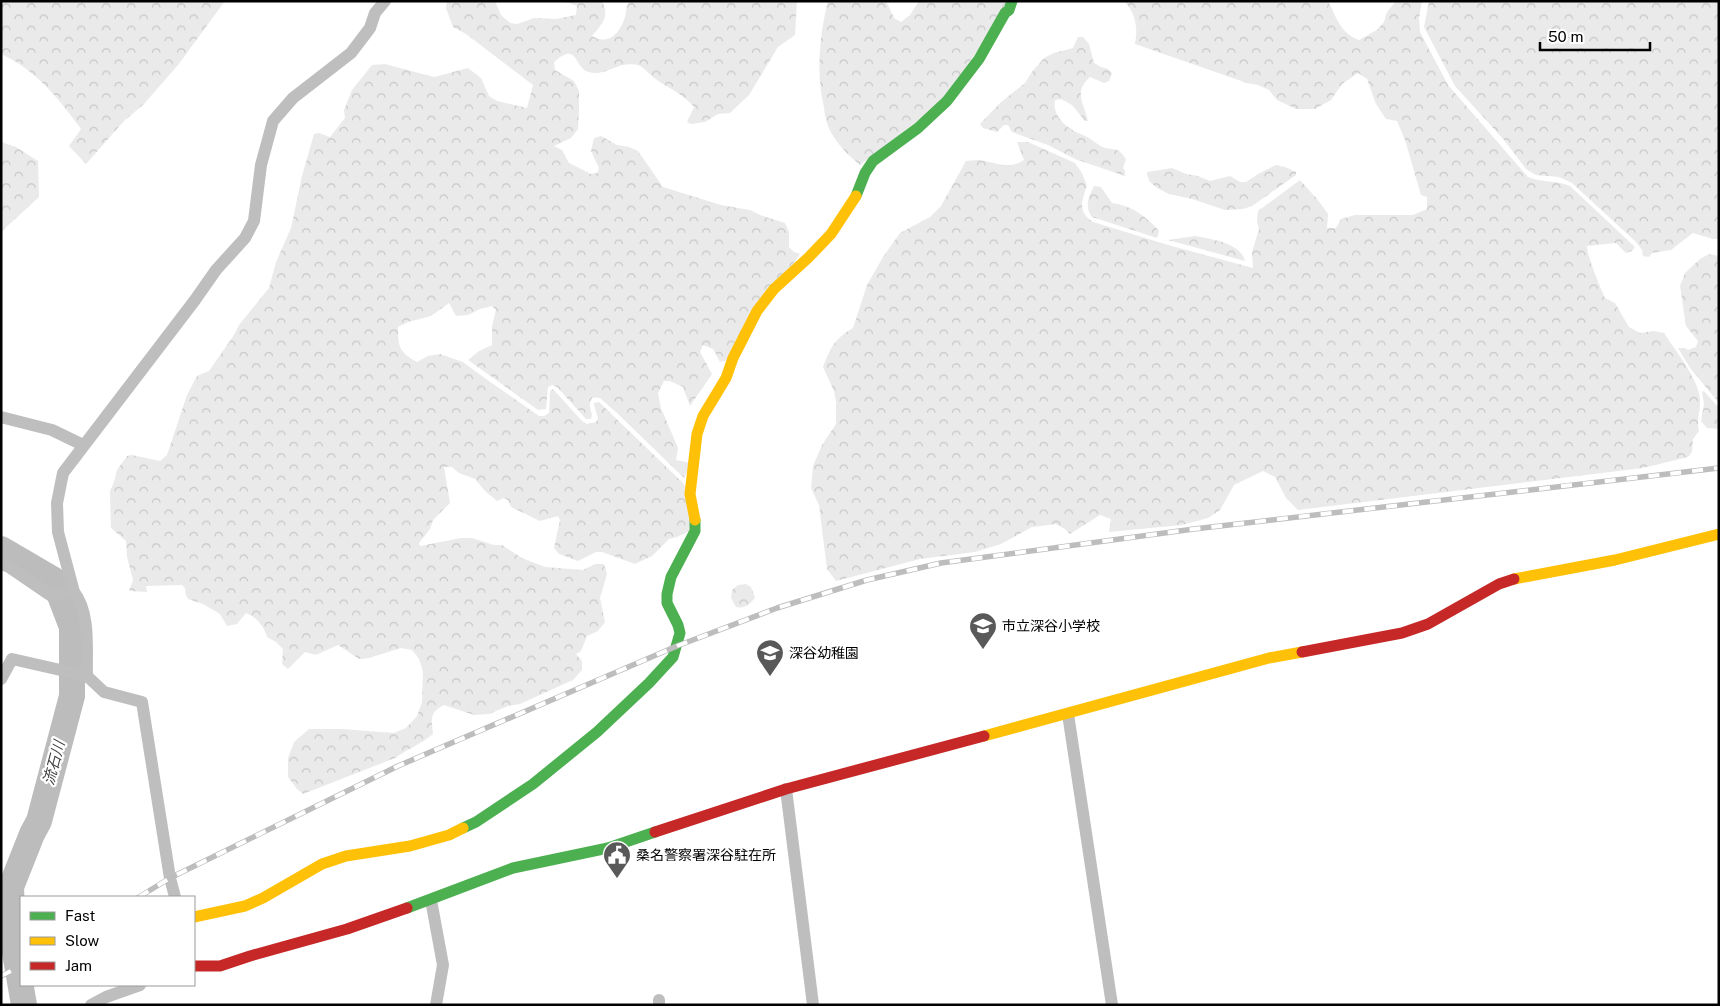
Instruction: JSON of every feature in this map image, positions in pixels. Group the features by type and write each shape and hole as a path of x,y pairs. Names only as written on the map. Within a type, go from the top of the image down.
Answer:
{"street":[{"path":"87,676 86,624 79,598 74,592 58,532 58,503 63,473 216,270 245,238 254,221 261,165 273,121 293,98 351,53 370,28 375,13 385,1"},
{"path":"195,917 245,906 263,898 322,864 346,856 410,846 449,835 476,822 533,784 597,732 649,683 673,657 680,633 667,603 667,594 671,577 695,531 695,517 690,494 697,434 703,416 726,378 733,358 757,311 792,271 808,258 831,234 855,199 866,172 873,161 918,128 947,101 979,59 1005,13 1009,10 1012,1"},
{"path":"1,417 52,430 83,445"},
{"path":"195,966 220,966 347,929 432,900 513,868 608,848 786,789 1269,658 1402,633 1428,624 1499,584 1513,579 1615,560 1719,534"},
{"path":"1,564 9,567 50,595 74,592"},
{"path":"1,679 12,659 87,676 104,692 142,702 170,878 175,896"},
{"path":"1068,714 1112,1005"},
{"path":"786,789 812,1005"},
{"path":"432,900 442,965 436,1005"},
{"path":"91,1005 106,997 137,986"}],"green space":[{"path":"1,1 225,1 178,65 144,104 124,121 86,164 69,146 81,129 73,118 36,77 13,60 1,54"},
{"path":"447,1 495,1 501,15 510,23 517,24 534,18 556,19 576,15 577,6 557,1 602,1 605,12 604,20 592,36 598,39 609,39 620,28 630,1 797,1 795,35 778,47 749,95 730,113 718,114 705,122 691,124 687,122 694,107 690,102 638,65 619,66 593,73 584,70 572,54 562,56 554,62 555,70 574,81 579,91 578,129 571,138 554,146 562,150 569,163 591,174 597,173 599,168 591,151 594,138 601,136 617,145 629,147 638,151 663,187 721,205 750,210 785,223 789,232 789,247 794,252 800,254 729,360 720,362 713,349 703,345 700,352 712,374 690,406 683,387 670,381 664,381 658,393 661,408 678,448 676,460 691,463 684,478 600,398 593,397 591,399 591,419 586,419 557,387 552,385 548,387 546,409 538,410 468,360 479,351 492,345 492,326 496,310 492,306 468,315 456,316 449,303 431,316 408,322 398,327 398,340 403,352 417,362 428,356 440,354 463,362 539,416 549,413 550,391 553,389 587,424 596,422 598,418 594,403 599,402 685,486 692,530 669,539 652,556 635,564 602,552 596,552 578,561 559,554 554,548 560,520 558,516 540,521 511,507 508,500 504,498 497,501 475,479 459,473 452,467 444,467 450,503 433,520 430,529 419,543 420,546 461,538 472,538 494,545 502,545 522,558 545,567 583,570 595,564 604,564 607,574 600,598 605,622 598,631 587,636 581,651 576,654 582,661 582,670 573,680 520,704 508,706 489,714 474,715 444,705 433,714 433,734 424,741 395,758 303,794 288,777 288,758 294,742 309,729 342,729 394,733 406,728 417,716 422,702 423,671 419,659 412,650 401,648 369,658 359,659 338,645 316,655 305,652 288,669 282,664 283,649 267,637 256,619 246,613 237,624 227,626 220,614 203,604 188,599 185,588 182,585 146,586 147,592 129,591 133,580 127,557 126,541 111,528 110,491 117,470 127,456 132,455 160,461 167,455 187,395 197,376 209,371 239,325 269,288 276,262 291,228 302,176 314,134 319,133 330,137 345,118 344,110 352,90 372,65 385,64 434,77 468,68 481,78 489,96 497,101 527,108 533,85 466,34 453,27 446,8"},
{"path":"828,1 886,1 894,18 901,22 910,15 919,1 1009,1 946,99 860,165 845,151 826,121 819,68 822,28"},
{"path":"1124,1 1328,1 1343,29 1359,40 1377,30 1396,1 1422,1 1419,18 1420,32 1448,85 1528,177 1570,186 1635,247 1632,251 1626,253 1616,243 1587,246 1591,264 1605,298 1615,303 1629,327 1640,333 1654,331 1664,333 1696,383 1700,399 1699,431 1693,439 1692,452 1688,457 1643,468 1298,510 1286,498 1275,477 1263,471 1234,485 1220,510 1208,518 1182,525 1109,532 1111,519 1100,515 1070,534 1056,524 1032,527 1001,544 975,552 920,559 836,581 827,569 819,505 811,488 813,466 822,445 836,424 834,391 823,367 834,344 841,336 853,328 867,285 883,257 900,233 930,217 941,206 966,161 978,160 1001,165 1013,165 1024,160 1017,142 1028,142 1075,163 1082,173 1087,186 1082,202 1083,210 1093,222 1253,268 1252,252 1259,229 1257,222 1258,211 1300,180 1328,214 1327,228 1336,228 1341,219 1355,215 1413,215 1427,209 1427,197 1421,195 1405,140 1397,121 1386,119 1376,104 1367,79 1358,73 1342,84 1331,100 1315,109 1296,109 1277,100 1269,90 1258,85 1247,83 1135,44 1134,16"},
{"path":"1429,1 1719,1 1719,239 1693,233 1671,250 1652,253 1649,257 1643,256 1642,250 1636,242 1572,183 1559,177 1536,175 1526,169 1504,140 1455,86 1424,27"},
{"path":"1078,37 1083,37 1089,44 1094,63 1108,69 1112,73 1109,81 1104,83 1090,77 1082,88 1081,98 1088,121 1085,121 1072,105 1061,99 1055,100 1056,111 1060,120 1073,130 1106,148 1118,150 1126,159 1123,168 1125,176 1075,159 1048,145 1012,132 1008,125 1004,125 997,132 983,128 980,124 1000,103 1025,83 1044,58 1073,48"},
{"path":"1,142 16,147 38,161 39,197 1,232"},
{"path":"1276,165 1296,172 1296,175 1252,206 1243,209 1225,210 1192,199 1169,194 1157,188 1149,181 1147,172 1172,168 1210,181 1230,176 1240,182 1246,182"},
{"path":"1094,186 1101,187 1112,203 1126,206 1149,221 1159,231 1157,238 1092,217 1088,205"},
{"path":"1195,236 1217,240 1232,246 1238,250 1245,261 1168,240"},
{"path":"1709,254 1719,256 1719,403 1690,368 1678,348 1688,350 1696,347 1698,341 1686,326 1680,286 1685,273 1700,259"},
{"path":"1704,391 1719,408 1719,429 1707,428 1701,421 1704,404 1702,392"},
{"path":"746,584 751,587 755,598 747,606 736,607 731,598 732,590 738,585"}],"waterway":[{"name":"流石川","path":"1,549 54,580 72,627 72,696 39,821 11,887 13,941 20,982"},
{"name":"流石川","path":"21,986 24,1005"}],"railway":[{"path":"141,896 170,878 398,766 677,646 777,608 867,580 941,563 1194,529 1719,468"},
{"path":"1,976 20,966"}],"traffic: fast":[{"path":"856,196 865,173 873,161 918,128 947,101 979,59 1005,13 1009,10 1012,1"},
{"path":"463,828 476,822 533,784 597,732 649,683 673,657 680,633 667,603 667,594 671,577 695,531 695,520"},
{"path":"407,908 513,868 608,848 655,832"}],"traffic: slow":[{"path":"695,520 690,494 697,434 703,416 726,378 733,358 757,311 774,289 831,234 856,196"},
{"path":"1514,579 1615,560 1719,534"},
{"path":"984,736 1269,658 1302,652"},
{"path":"195,917 245,906 263,898 322,864 346,856 410,846 449,835 463,828"}],"traffic: jam":[{"path":"1302,652 1402,633 1428,624 1499,584 1514,579"},
{"path":"655,832 786,789 984,736"},
{"path":"195,966 220,966 347,929 407,908"}],"place":[{"name":"市立深谷小学校","path":"983,650"},
{"name":"深谷幼稚園","path":"770,677"},
{"name":"桑名警察署深谷駐在所","path":"617,879"}]}
